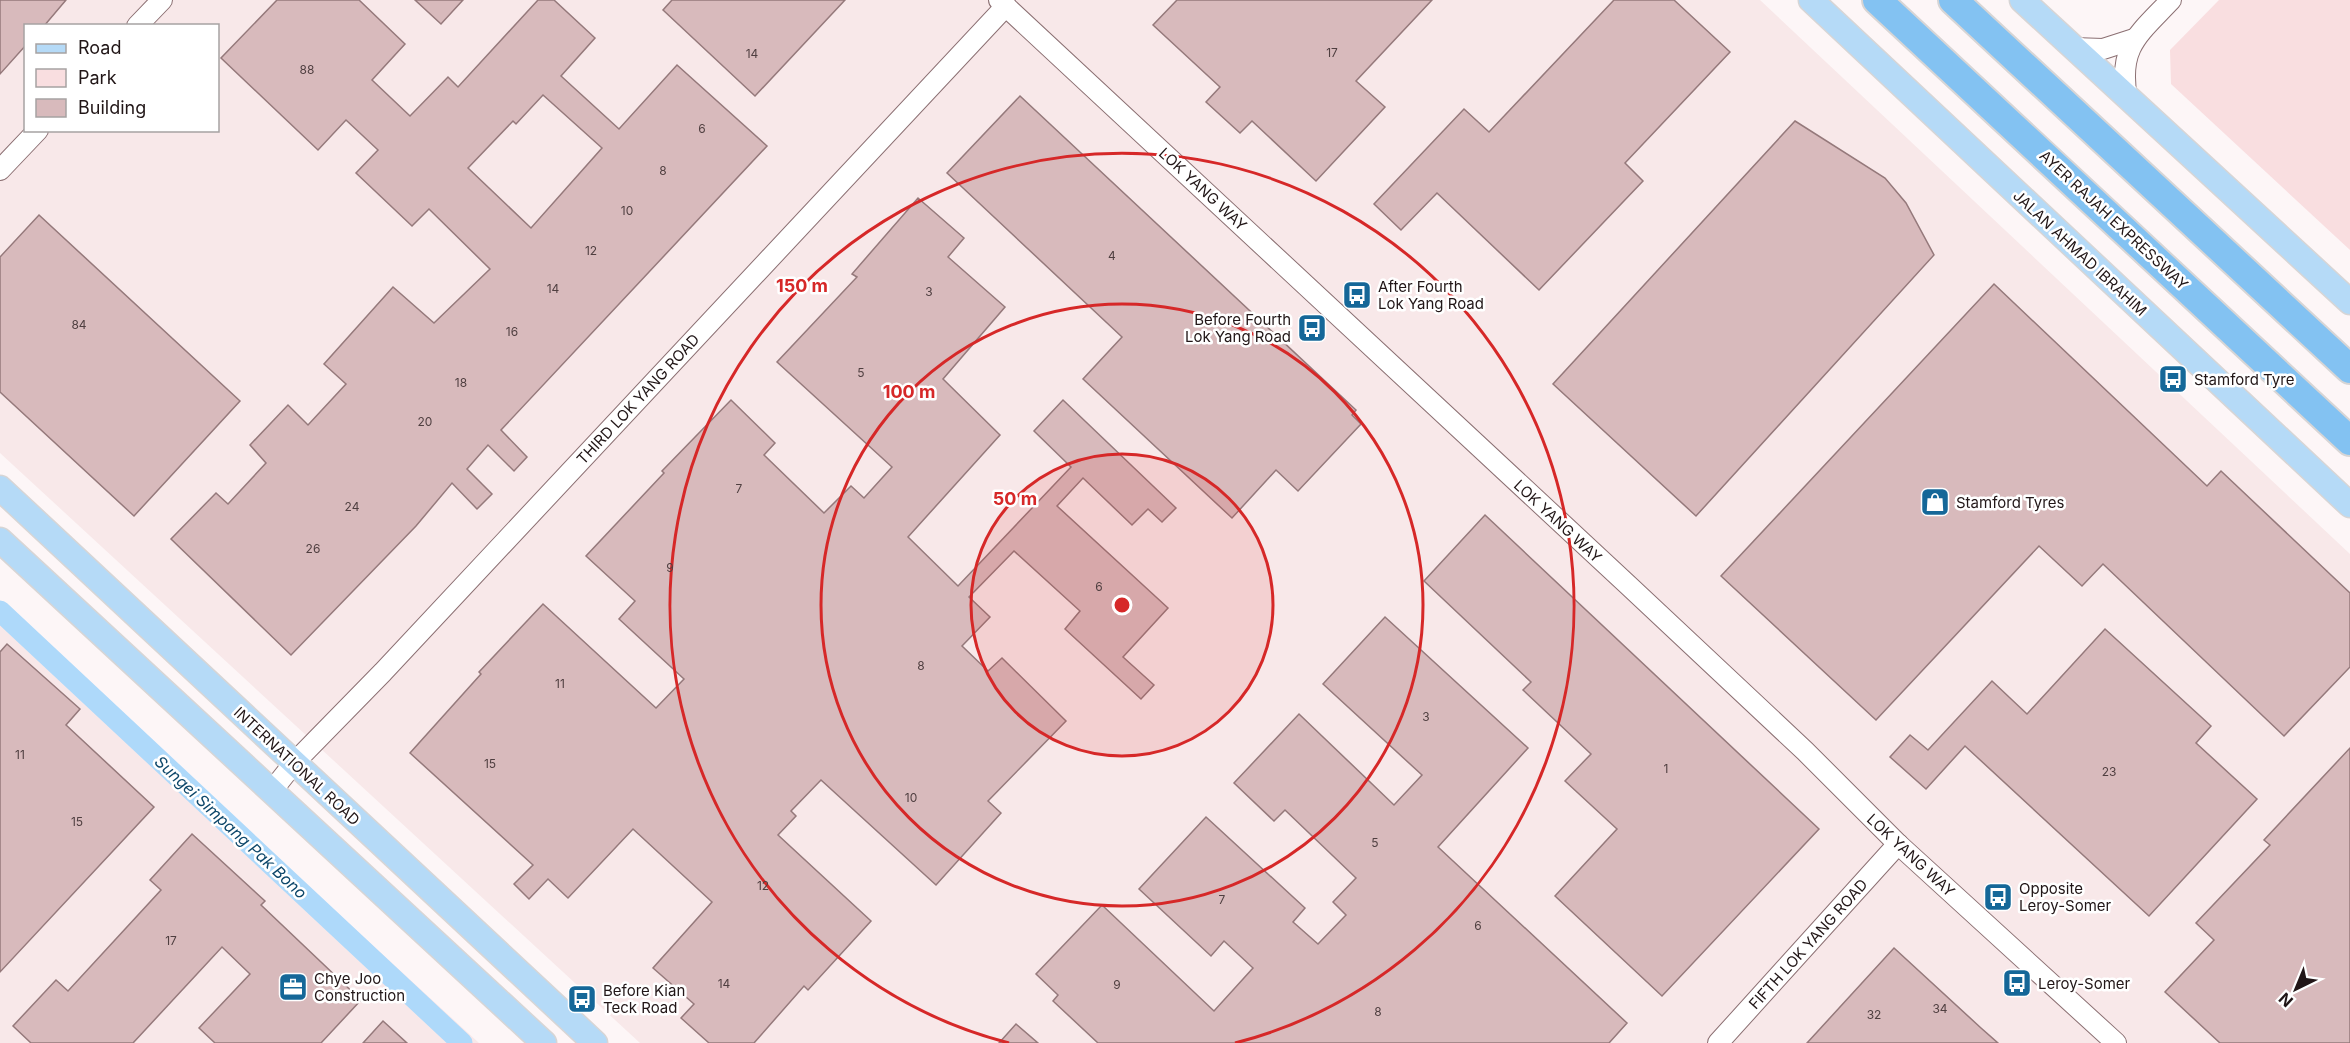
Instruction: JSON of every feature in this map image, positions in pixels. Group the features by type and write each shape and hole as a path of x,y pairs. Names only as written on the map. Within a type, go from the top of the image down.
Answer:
{"highway":[{"name":"AYER RAJAH EXPRESSWAY","path":"1876,0 2350,441"},
{"path":"1953,0 2350,369"}],"main road":[{"name":"JALAN AHMAD IBRAHIM","path":"1811,0 2350,506"},
{"path":"2022,0 2350,302"},
{"name":"INTERNATIONAL ROAD","path":"0,488 595,1043"},
{"path":"0,540 544,1043"}],"street":[{"path":"139,24 162,0"},
{"path":"2127,98 2124,68 2134,39 2171,0"},
{"name":"THIRD LOK YANG ROAD","path":"271,792 294,763 383,672 1002,3"},
{"name":"LOK YANG WAY","path":"1002,3 1805,751 1898,844 2116,1043"},
{"path":"2074,48 2103,49 2134,39"},
{"path":"0,170 36,132"},
{"name":"FIFTH LOK YANG ROAD","path":"1718,1043 1898,844"}],"shaded area":[{"path":"0,0 1760,0 2350,554 2350,1043 640,1043 0,453"},
{"path":"0,603 479,1043 0,1043"}],"green space":[{"path":"2219,0 2350,0 2350,250 2171,84 2170,50"}],"building":[{"path":"0,0 66,0 46,24 24,24 24,47 0,74"},
{"path":"277,0 359,0 405,44 372,80 410,116 448,77 458,87 538,0 554,0 595,38 561,76 619,129 677,65 767,146 501,430 527,457 514,471 488,445 467,469 492,494 477,509 452,483 416,526 291,655 171,539 216,493 228,504 266,463 250,445 288,405 308,425 346,384 324,364 393,287 434,323 490,269 429,209 412,226 356,173 378,150 346,120 318,150 221,58","holes":["543,95 602,148 531,228 468,168 513,121 516,124"]},
{"path":"415,0 463,0 441,24"},
{"path":"672,0 845,0 755,96 663,10"},
{"path":"1177,0 1432,0 1356,81 1385,107 1316,181 1252,121 1240,133 1206,102 1220,87 1153,25"},
{"path":"1614,0 1674,0 1730,52 1625,163 1643,181 1539,290 1437,193 1401,230 1374,204 1464,109 1489,132"},
{"path":"1020,96 1356,410 1352,415 1361,424 1298,491 1276,470 1232,518 1083,379 1122,337 947,173"},
{"path":"1795,121 1885,178 1906,203 1934,255 1696,516 1553,384"},
{"path":"918,198 964,238 948,257 1005,307 943,379 1000,435 908,537 958,586 1071,467 1034,431 1063,400 1176,508 1162,522 1148,509 1132,525 1083,478 1057,506 1168,608 1123,657 1154,685 1141,699 1065,629 1080,611 1014,551 969,597 990,617 962,646 988,671 1002,658 1066,721 988,801 1001,813 936,885 821,780 791,811 796,816 778,835 871,921 808,990 804,986 754,1043 709,1043 681,1018 694,1004 653,968 712,902 633,829 568,898 548,879 529,899 514,884 533,865 410,753 481,674 479,672 543,604 656,708 684,679 619,619 635,601 586,556 664,473 662,471 731,400 775,443 764,455 824,513 851,486 864,498 892,467 777,362 857,277 852,274"},
{"path":"39,215 240,401 134,516 0,392 0,257"},
{"name":"Stamford Tyres","path":"1994,284 2207,486 2221,471 2350,593 2350,667 2284,736 2103,564 2082,586 2039,546 1876,720 1721,576"},
{"path":"1485,515 1819,829 1662,996 1555,896 1617,829 1565,781 1591,754 1523,690 1531,682 1424,581"},
{"path":"1385,617 1528,748 1438,847 1627,1023 1609,1043 1098,1043 1053,1001 1058,995 1036,974 1102,905 1214,1011 1253,968 1224,941 1211,956 1139,889 1206,817 1305,908 1293,922 1318,944 1346,915 1333,902 1356,878 1285,810 1274,821 1234,783 1299,714 1394,805 1422,775 1323,684"},
{"path":"2105,629 2211,726 2196,743 2257,799 2149,916 1965,746 1926,789 1890,757 1910,735 1928,750 1992,681 2027,714"},
{"path":"7,644 80,709 66,725 154,807 0,972 0,652"},
{"path":"2350,748 2350,1043 2220,1043 2165,992 2214,940 2196,923 2270,845 2264,840"},
{"path":"192,834 265,901 261,905 361,1000 321,1043 215,1043 199,1028 250,974 222,947 133,1043 31,1043 13,1026 56,980 68,991 161,890 150,880"},
{"path":"1894,948 1981,1028 1998,1043 1807,1043"},
{"path":"383,1021 407,1043 363,1043"},
{"path":"1016,1024 1038,1043 999,1043"}],"waterway":[{"name":"Sungei Simpang Pak Bono","path":"0,611 462,1043"}],"place":[{"name":"After Fourth Lok Yang Road","path":"1357,295"},
{"name":"Before Fourth Lok Yang Road","path":"1312,328"},
{"name":"Stamford Tyre","path":"2173,379"},
{"name":"Stamford Tyres","path":"1935,502"},
{"name":"Opposite Leroy-Somer","path":"1998,897"},
{"name":"Leroy-Somer","path":"2017,983"},
{"name":"Chye Joo Construction","path":"293,987"},
{"name":"Before Kian Teck Road","path":"582,999"}]}
